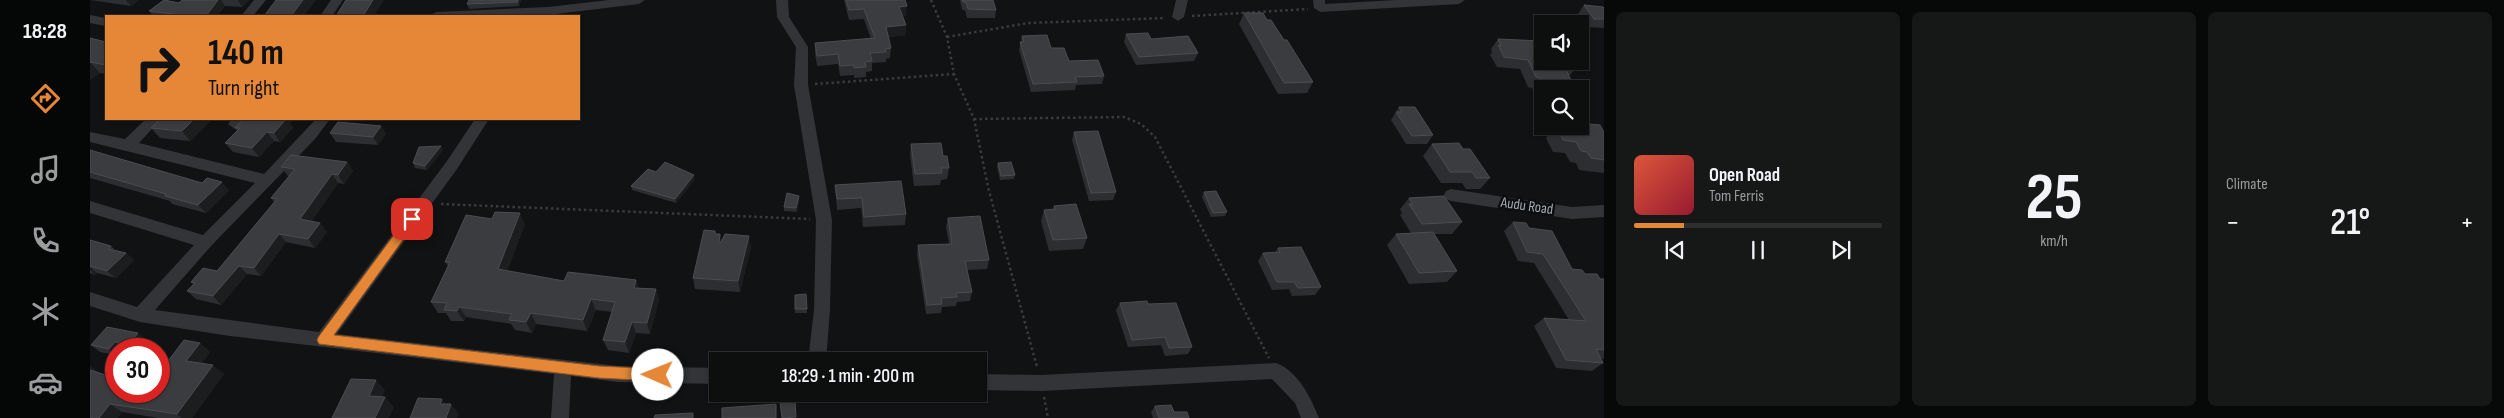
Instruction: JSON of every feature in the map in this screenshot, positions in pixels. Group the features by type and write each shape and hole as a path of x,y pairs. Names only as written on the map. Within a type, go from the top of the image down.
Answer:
{"street":[{"path":"248,15 260,0"},
{"path":"327,15 337,0"},
{"path":"492,15 548,14 639,0"},
{"path":"782,0 783,17 802,46 801,85 824,220 822,310 818,352"},
{"path":"1178,17 1182,0"},
{"path":"1319,4 1458,0"},
{"path":"90,19 105,22"},
{"path":"129,144 153,120"},
{"path":"140,314 206,242 310,136 322,120"},
{"path":"323,340 423,204 481,120"},
{"path":"90,138 129,144 197,164 266,180"},
{"name":"Audu Road","path":"1451,195 1572,213 1604,211"},
{"path":"90,207 206,242"},
{"path":"90,299 140,314 230,329 618,374 709,376"},
{"path":"560,418 563,368"},
{"path":"987,382 1041,383 1276,371 1302,398 1310,418"}],"path":[{"path":"931,0 946,37 954,74 974,119 989,190 1041,383 1048,418"},
{"path":"946,37 1028,24 1178,17 1319,4"},
{"path":"801,85 954,74"},
{"path":"974,119 1124,118 1135,119 1148,128 1155,138 1276,371"},
{"path":"423,204 824,220"}],"building":[{"path":"164,0 179,3 182,0 218,0 207,15 180,15 149,11"},
{"path":"276,0 303,0 292,15 265,15"},
{"path":"346,0 373,0 364,15 337,15"},
{"path":"469,0 518,0 518,2 467,4"},
{"path":"846,0 905,0 907,6 899,7 906,25 886,27 891,48 885,49 886,52 870,53 872,61 865,62 866,67 854,68 854,65 840,66 838,54 817,56 815,43 875,38 864,9 849,10"},
{"path":"962,0 993,0 996,10 968,9 966,2"},
{"path":"1584,5 1603,7 1604,19 1594,19"},
{"path":"1244,13 1263,13 1267,20 1271,20 1284,40 1287,40 1313,82 1284,83"},
{"path":"1148,33 1151,39 1188,36 1198,53 1139,57 1126,34"},
{"path":"1047,35 1051,48 1064,48 1069,61 1098,60 1104,76 1075,77 1077,82 1033,84 1020,42 1024,42 1022,36"},
{"path":"90,38 105,42 105,65 90,62"},
{"path":"1498,39 1534,41 1534,70 1566,70 1571,80 1541,80 1536,77 1528,60 1504,57 1498,45 1501,46"},
{"path":"1399,107 1415,107 1433,135 1412,136 1396,112 1402,112"},
{"path":"159,120 193,120 182,131 151,128"},
{"path":"242,120 285,120 274,133 267,132 252,148 225,143 240,128 235,128"},
{"path":"338,122 381,126 373,137 330,133"},
{"path":"1589,124 1600,125 1604,132 1604,160 1591,158 1587,152 1581,151 1576,142 1563,140 1560,135 1589,135"},
{"path":"1098,131 1116,192 1091,193 1074,132"},
{"path":"941,143 943,156 947,156 949,168 941,168 942,173 915,174 911,144"},
{"path":"1459,143 1463,149 1470,149 1490,178 1476,178 1472,172 1450,172 1432,144"},
{"path":"441,146 425,166 413,163 419,147"},
{"path":"90,150 202,183 207,178 222,182 198,205 90,172"},
{"path":"291,155 347,162 338,175 332,174 300,219 320,223 308,239 279,234 254,268 239,266 213,296 187,291 195,283 191,282 203,268 217,271 277,199 271,198 295,169 281,167"},
{"path":"665,162 694,175 675,199 631,186 648,169 656,172"},
{"path":"1011,162 1015,175 1001,176 998,163"},
{"path":"901,181 906,214 864,217 862,198 837,199 835,185"},
{"path":"1216,191 1227,212 1213,213 1204,192"},
{"path":"787,193 799,196 796,208 784,207"},
{"path":"1444,196 1462,222 1422,224 1409,204 1413,204 1409,198"},
{"path":"1076,204 1087,238 1053,240 1044,210 1055,209 1054,206"},
{"path":"495,212 520,213 498,269 564,281 568,272 636,280 634,288 656,289 647,323 632,322 625,342 603,340 615,302 591,299 583,320 531,313 526,322 509,320 512,314 459,307 457,311 444,310 447,303 431,302 450,262 445,262 466,215 492,219"},
{"path":"980,216 989,260 965,261 972,292 956,293 957,297 941,298 942,304 927,305 918,245 952,244 948,218"},
{"path":"1513,222 1526,223 1529,228 1552,231 1572,269 1582,270 1585,274 1597,274 1600,279 1604,279 1604,350 1596,349 1603,363 1566,360 1544,318 1586,321 1543,254 1527,252"},
{"path":"704,230 715,231 715,234 720,234 719,242 721,242 725,234 749,236 738,281 693,278"},
{"path":"1433,232 1457,271 1419,273 1396,234"},
{"path":"90,240 111,246 108,249 126,253 107,271 90,266"},
{"path":"1301,247 1321,287 1298,288 1294,282 1277,282 1263,253 1280,252 1278,248"},
{"path":"806,294 807,309 795,309 795,295"},
{"path":"1147,301 1148,304 1176,303 1192,347 1169,348 1165,337 1132,340 1120,303"},
{"path":"107,327 138,333 134,338 105,338 105,348 91,345"},
{"path":"184,340 200,343 186,361 213,365 177,414 110,404 99,418 90,418 90,370 105,375 105,403 170,403 170,358"},
{"path":"351,379 376,380 369,396 385,397 375,418 332,418"},
{"path":"418,398 442,399 440,404 451,404 446,418 410,418"},
{"path":"780,402 795,402 796,417 782,418"},
{"path":"776,404 776,418 722,418 722,408"},
{"path":"1171,405 1174,412 1187,412 1189,418 1159,418 1155,406"},
{"path":"693,413 693,418 654,418 655,415"}],"route":[{"path":"412,219 323,340 618,374 658,375"}]}
